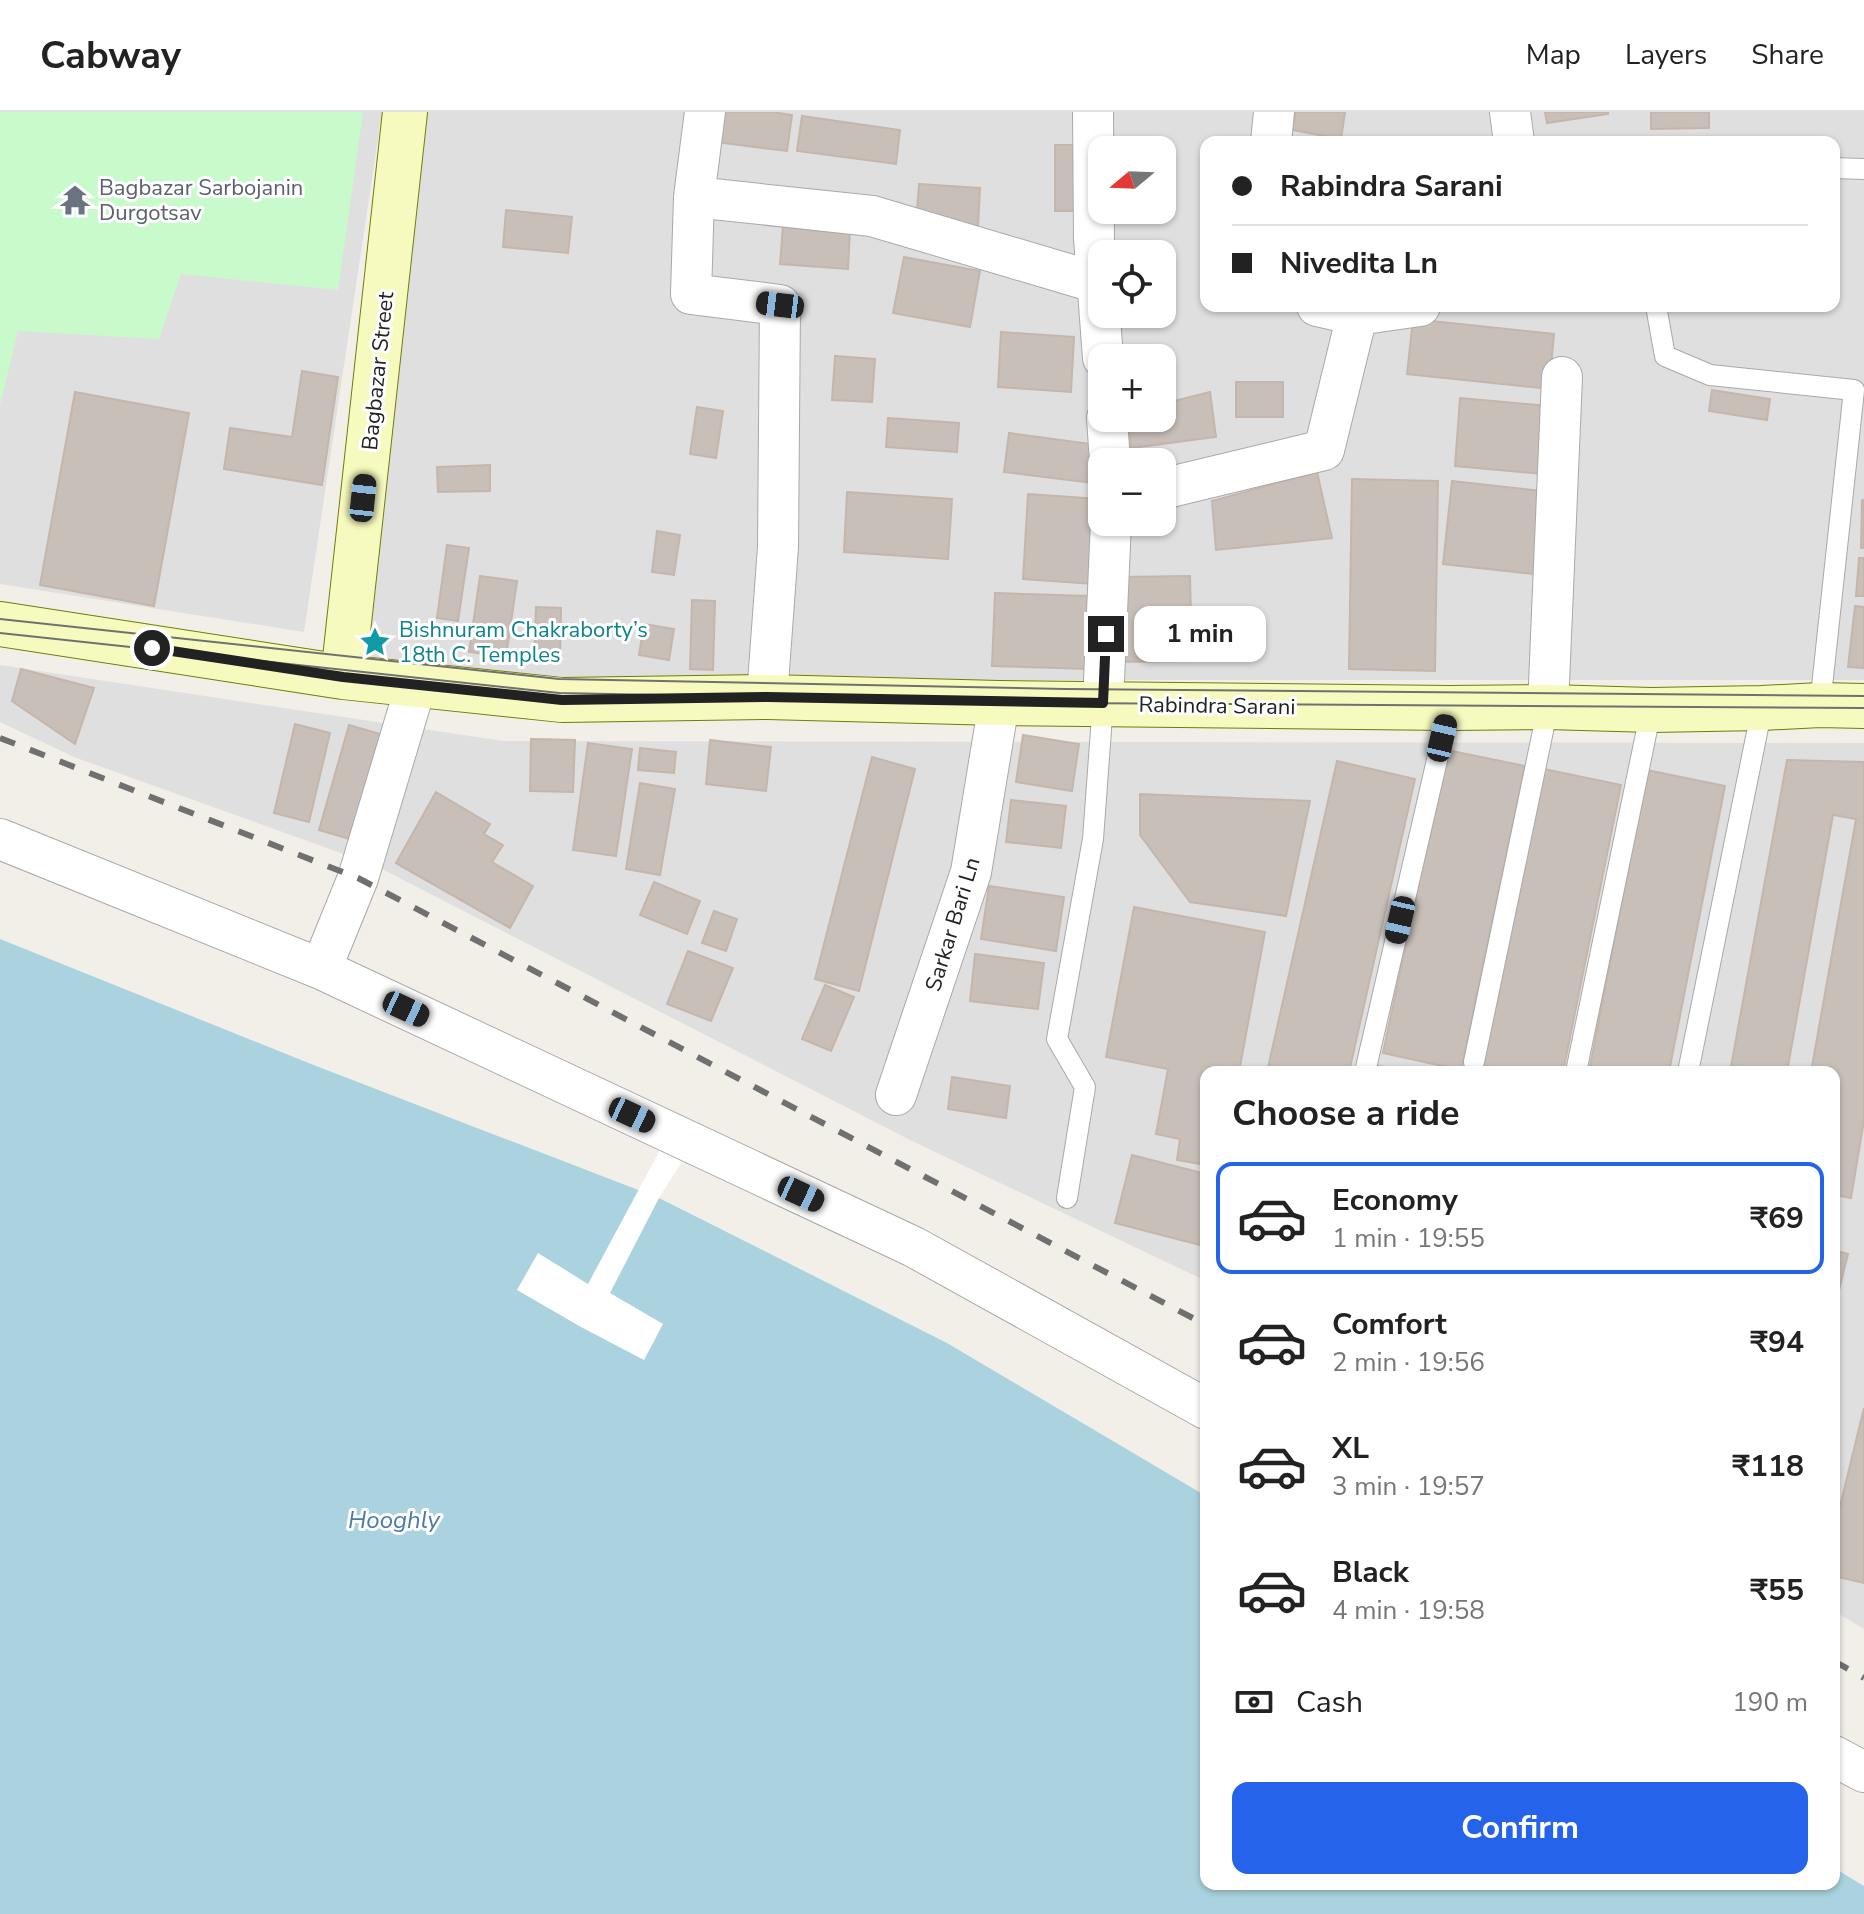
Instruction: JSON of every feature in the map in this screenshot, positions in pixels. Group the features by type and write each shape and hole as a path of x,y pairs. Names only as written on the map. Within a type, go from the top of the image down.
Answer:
{"main road":[{"name":"Bagbazar Street","path":"343,677 405,112"},
{"name":"Rabindra Sarani","path":"0,624 343,677 562,700 767,697 999,703 1651,710 1864,706"}],"street":[{"path":"705,112 694,197 691,294 780,305 778,547 767,697"},
{"path":"1093,112 1094,240"},
{"path":"1272,136 1274,112"},
{"path":"1510,112 1513,136"},
{"path":"694,197 872,216 1088,280"},
{"path":"1344,312 1357,315 1378,312"},
{"path":"1176,486 1324,450 1357,315"},
{"path":"1548,707 1562,377"},
{"path":"1103,703 1110,536"},
{"path":"321,969 358,878 416,685"},
{"name":"Sarkar Bari Ln","path":"896,1095 971,872 999,703"},
{"path":"0,839 321,969 914,1247 1200,1406"},
{"path":"1840,1759 1864,1772"}],"lane":[{"path":"1840,168 1864,169"},
{"path":"1657,312 1665,356 1710,375 1854,390 1820,705"},
{"path":"1067,1198 1085,1087 1057,1039 1093,839 1103,703"},
{"path":"1474,1062 1548,707"},
{"path":"1366,1066 1449,708"},
{"path":"1689,1066 1762,708"},
{"path":"1577,1066 1651,710"}],"shaded area":[{"path":"0,112 382,112 304,632 0,584"},
{"path":"421,112 1864,112 1864,680 566,680 365,669"},
{"path":"0,665 503,741 1864,743 1864,1629 1840,1615 1840,1066 1200,1066 1200,1278 912,1141 374,865 74,757 0,722"}],"green space":[{"path":"0,112 363,112 338,290 181,274 159,339 18,331 0,405"}],"water":[{"name":"Hooghly","path":"0,939 311,1064 659,1198 947,1343 1200,1492 1200,1890 1840,1890 1840,1872 1864,1886 1864,1914 0,1914"}],"pier":[{"path":"661,1148 683,1160 659,1198 610,1293 663,1324 644,1360 517,1290 538,1253 588,1284"}],"building":[{"path":"719,112 792,115 787,151 715,142"},
{"path":"1296,112 1345,112 1341,136 1292,130"},
{"path":"1545,112 1608,112 1608,114 1547,123"},
{"path":"1651,112 1709,112 1709,128 1651,129"},
{"path":"802,116 900,130 896,164 797,151"},
{"path":"1055,145 1088,145 1088,211 1055,211"},
{"path":"919,184 980,188 978,227 916,223"},
{"path":"506,210 572,217 568,253 503,247"},
{"path":"783,226 850,230 848,269 780,264"},
{"path":"904,257 980,271 970,327 893,313"},
{"path":"1413,319 1554,334 1549,389 1407,374"},
{"path":"1001,332 1074,337 1071,392 998,387"},
{"path":"835,356 875,359 872,402 832,400"},
{"path":"302,371 338,377 322,485 224,469 230,428 292,437"},
{"path":"1236,382 1283,382 1283,417 1236,417"},
{"path":"1712,390 1770,399 1767,420 1709,411"},
{"path":"75,392 189,413 154,606 40,585"},
{"path":"1210,392 1216,437 1131,448 1130,432 1176,432 1176,400"},
{"path":"1460,398 1549,406 1543,474 1455,466"},
{"path":"697,407 723,411 716,458 690,454"},
{"path":"888,418 959,423 957,452 886,447"},
{"path":"1009,433 1106,446 1088,448 1088,482 1004,472"},
{"path":"490,465 490,491 438,492 437,467"},
{"path":"1317,472 1332,538 1216,550 1212,501"},
{"path":"1352,479 1438,481 1435,671 1349,669"},
{"path":"1452,481 1542,491 1534,574 1443,564"},
{"path":"847,492 952,499 948,559 844,552"},
{"path":"1028,494 1088,498 1088,536 1096,536 1093,584 1023,579"},
{"path":"1864,500 1864,548 1861,548"},
{"path":"657,531 680,535 674,575 652,572"},
{"path":"447,545 469,548 458,621 437,618"},
{"path":"1859,558 1864,558 1864,596 1856,596"},
{"path":"480,576 517,581 506,657 469,652"},
{"path":"1190,576 1192,661 1116,662 1115,577"},
{"path":"995,593 1089,596 1088,669 992,666"},
{"path":"692,600 715,601 713,670 690,669"},
{"path":"1855,606 1864,607 1864,668 1848,667"},
{"path":"536,607 561,608 560,661 534,661"},
{"path":"644,624 674,629 669,660 639,655"},
{"path":"21,669 94,688 75,744 12,701"},
{"path":"295,724 330,733 309,822 274,813"},
{"path":"349,725 390,737 360,842 319,830"},
{"path":"1023,735 1079,744 1072,791 1016,782"},
{"path":"531,739 575,740 573,792 530,791"},
{"path":"710,740 771,747 766,791 706,784"},
{"path":"588,743 632,749 616,856 573,850"},
{"path":"640,748 676,752 674,773 638,770"},
{"path":"1447,750 1525,766 1462,1066 1443,1066 1383,1053"},
{"path":"872,757 915,769 859,991 815,979"},
{"path":"1787,760 1864,762 1864,1120 1851,1198 1840,1196 1840,1066 1812,1066 1856,819 1833,815 1788,1066 1731,1066"},
{"path":"1337,761 1415,779 1350,1066 1268,1066"},
{"path":"1544,769 1621,785 1564,1066 1483,1066"},
{"path":"1647,770 1725,786 1670,1066 1590,1066"},
{"path":"640,783 675,789 660,875 626,869"},
{"path":"436,792 490,824 484,834 503,845 492,862 533,886 510,928 396,863"},
{"path":"1140,794 1310,801 1286,916 1190,902 1140,835"},
{"path":"1011,800 1066,806 1061,848 1006,842"},
{"path":"654,882 700,901 687,934 640,915"},
{"path":"989,886 1064,897 1056,951 981,939"},
{"path":"1134,907 1265,932 1240,1066 1200,1066 1200,1164 1177,1160 1180,1139 1156,1134 1168,1069 1106,1057"},
{"path":"714,911 737,919 726,951 702,943"},
{"path":"688,951 733,968 711,1021 667,1004"},
{"path":"975,954 1044,963 1038,1009 970,1001"},
{"path":"825,985 854,997 831,1051 802,1039"},
{"path":"952,1077 1010,1086 1006,1118 948,1109"},
{"path":"1132,1155 1200,1172 1200,1245 1115,1223"},
{"path":"1840,1252 1848,1254 1840,1286"},
{"path":"1864,1408 1864,1583 1840,1577 1840,1506"}],"tram line":[{"path":"0,619 559,679 1065,689 1864,696"},
{"path":"0,633 559,693 1057,703 1864,708"}],"railway":[{"path":"0,738 358,878 1200,1322"},
{"path":"1840,1664 1864,1678"}],"place":[{"name":"Bagbazar Sarbojanin Durgotsav","path":"75,200"},
{"name":"Bishnuram Chakraborty’s 18th C. Temples","path":"375,642"}],"route":[{"path":"152,648 343,677 562,700 767,697 1103,703 1106,634"}]}
